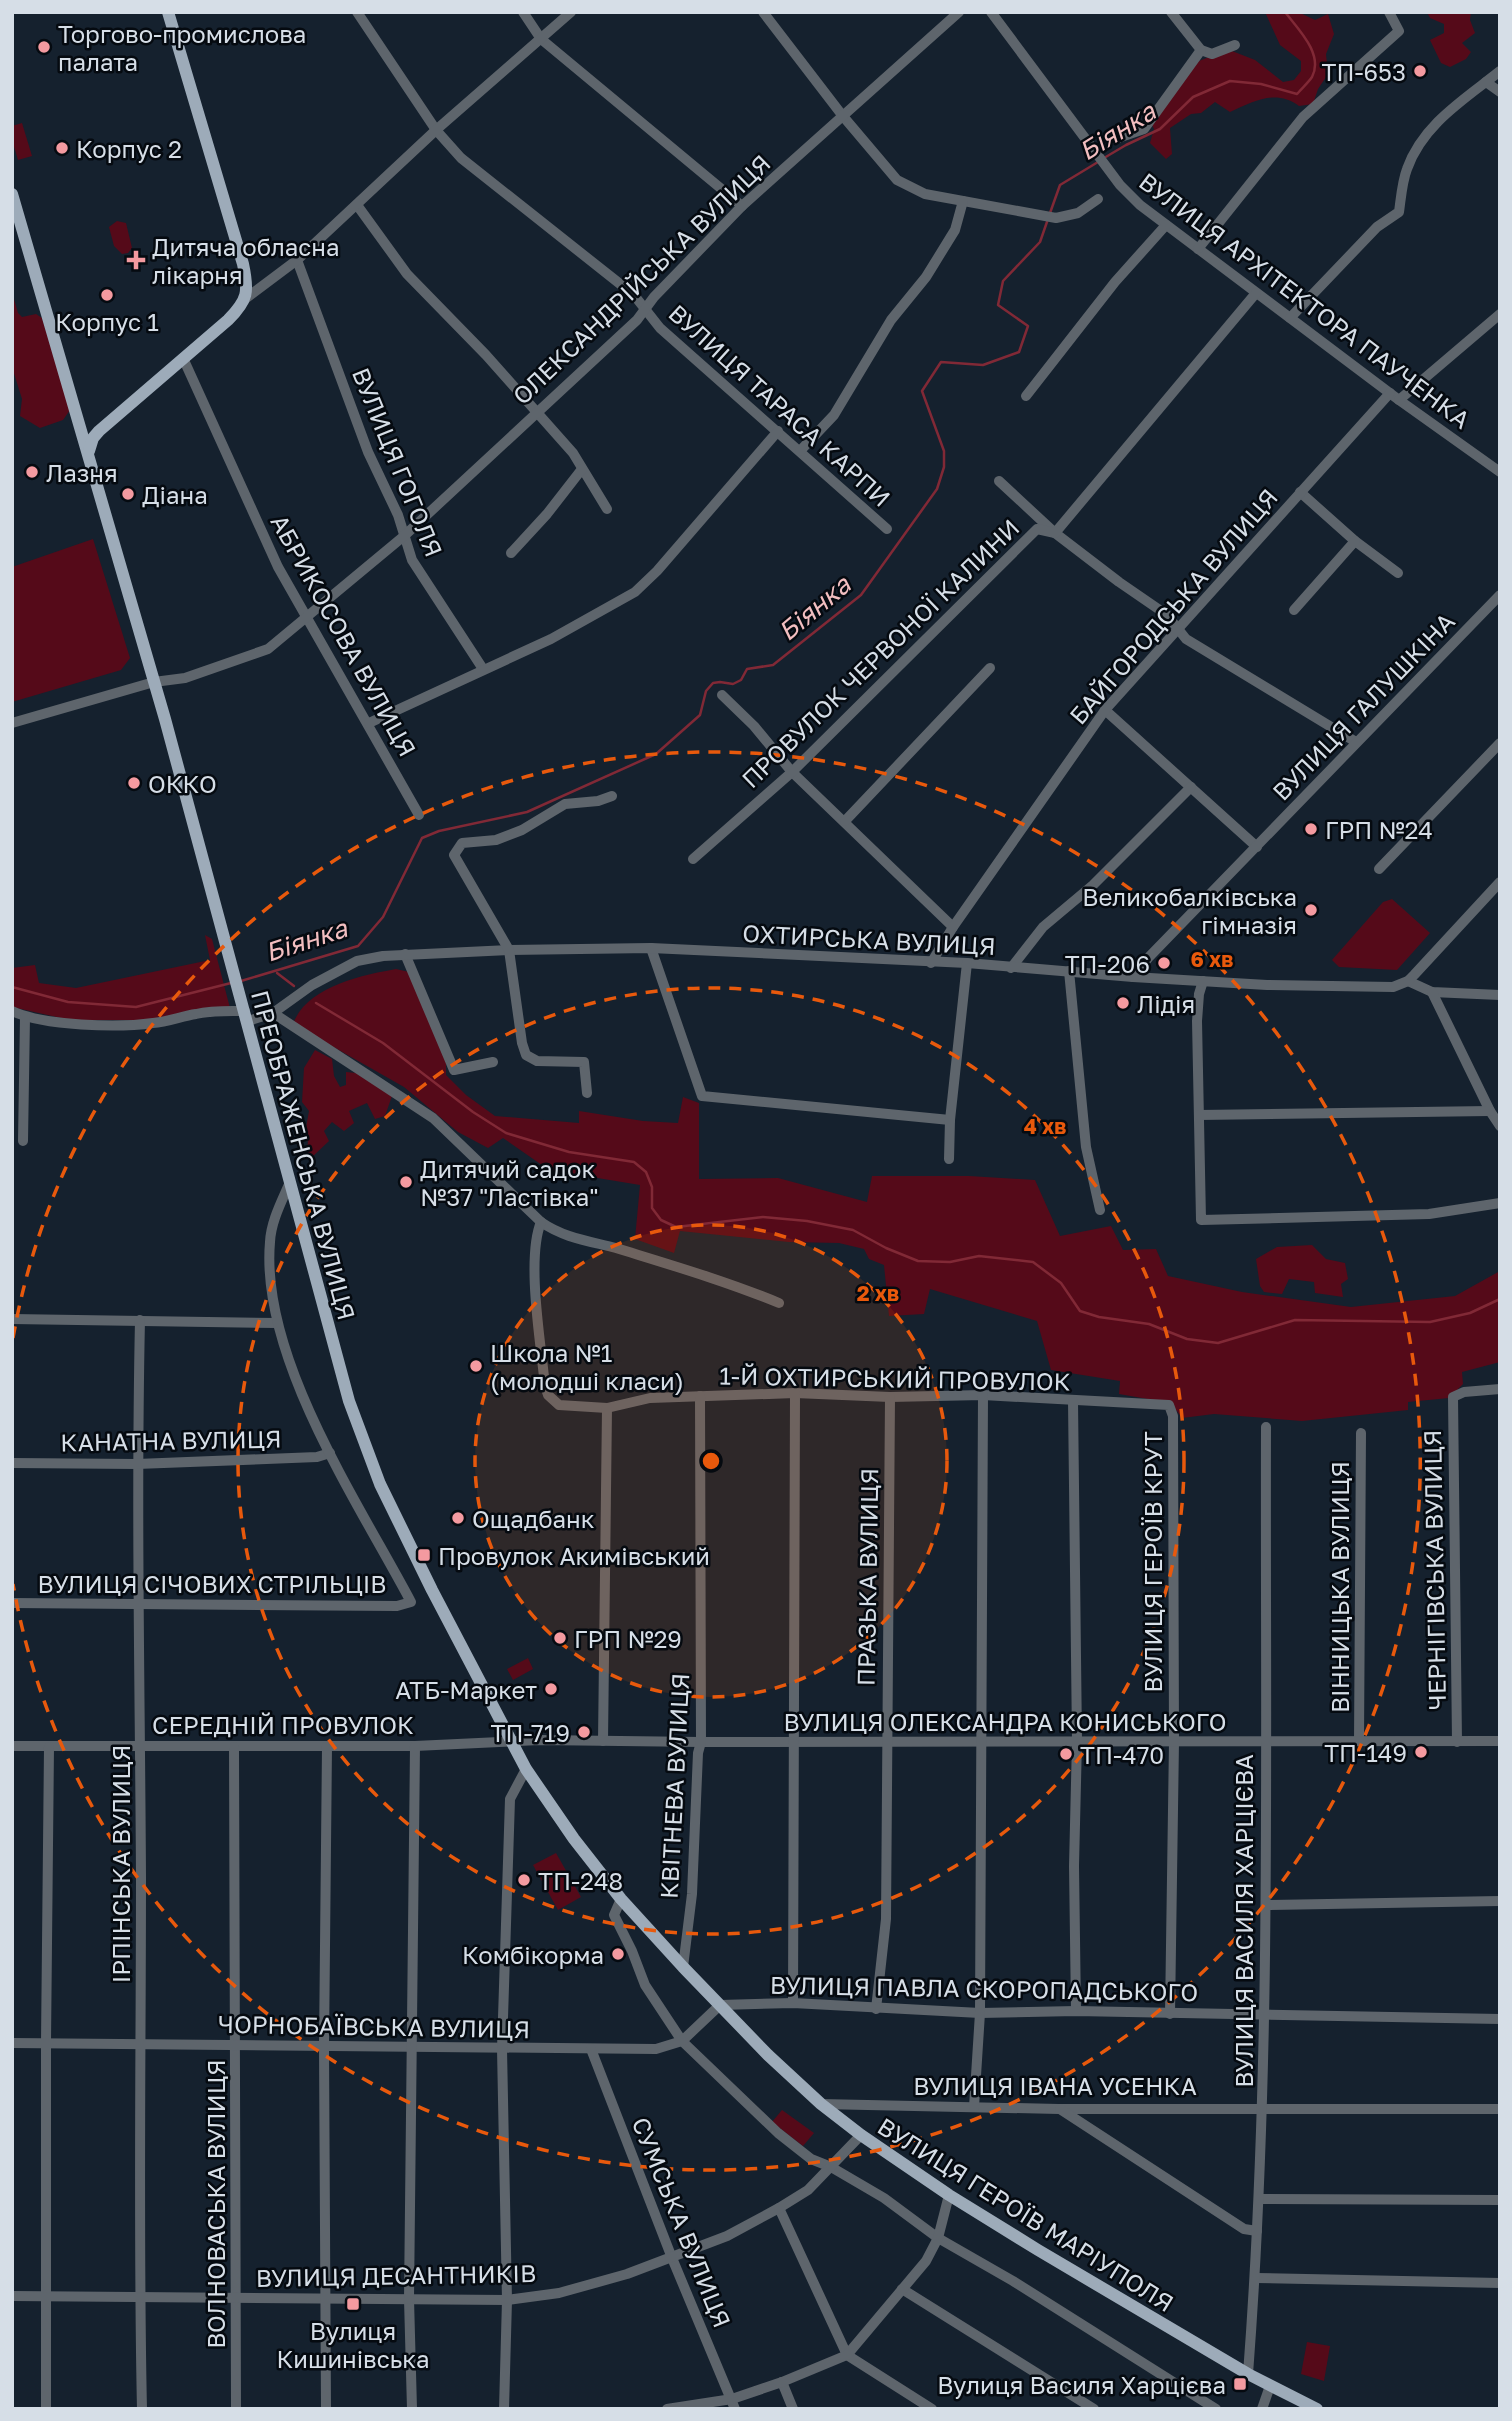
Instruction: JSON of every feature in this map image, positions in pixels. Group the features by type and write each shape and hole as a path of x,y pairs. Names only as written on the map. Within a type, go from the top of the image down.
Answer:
{"main road":[{"path":"89,452 93,438 99,431 228,320 246,299 247,282 243,264 168,12"},
{"name":"ПРЕОБРАЖЕНСЬКА ВУЛИЦЯ","path":"12,194 154,682 349,1401 380,1483 432,1591 511,1740"},
{"name":"ВУЛИЦЯ ГЕРОЇВ МАРІУПОЛЯ","path":"511,1740 526,1769 574,1839 621,1899 720,2005 821,2104 949,2195 1134,2308 1248,2374 1317,2409"}],"street":[{"name":"ВУЛИЦЯ ТАРАСА КАРПИ","path":"357,12 436,130 461,158 634,295 660,328 887,529"},
{"path":"523,12 541,39 742,206"},
{"path":"246,299 297,260 436,130 571,12"},
{"path":"762,12 842,115 897,180 925,194 1051,217 1078,213 1098,200"},
{"name":"ОЛЕКСАНДРІЙСЬКА ВУЛИЦЯ","path":"12,723 154,682 185,678 268,649 404,536 637,320 742,206 959,12"},
{"name":"ВУЛИЦЯ АРХІТЕКТОРА ПАУЧЕНКА","path":"991,12 1119,185 1166,225 1395,397 1499,469"},
{"path":"1171,12 1201,50 1212,54 1236,45"},
{"path":"1198,249 1303,117 1399,31 1389,12"},
{"path":"1115,139 1144,129 1201,50"},
{"path":"1290,318 1377,228 1399,212 1407,169 1425,137 1454,105 1500,71"},
{"path":"1486,82 1500,92"},
{"path":"800,451 834,415 891,320 926,277 955,230 963,201"},
{"path":"357,205 407,274 537,411 573,453 607,509"},
{"path":"1026,396 1115,282 1166,225"},
{"name":"ВУЛИЦЯ ГОГОЛЯ","path":"297,260 368,452 398,515 412,560 482,669"},
{"name":"ПРОВУЛОК ЧЕРВОНОЇ КАЛИНИ","path":"693,859 792,772 1037,529 1055,533 1256,293"},
{"name":"БАЙГОРОДСЬКА ВУЛИЦЯ","path":"931,963 953,927 1105,710 1300,492 1395,397 1500,314"},
{"name":"АБРИКОСОВА ВУЛИЦЯ","path":"183,358 278,567 419,815"},
{"path":"369,723 551,639 635,592 657,571 778,431"},
{"path":"511,553 547,514 582,469"},
{"path":"999,481 1055,533 1167,615 1186,639 1356,742"},
{"path":"1300,492 1355,541 1398,573"},
{"path":"1294,610 1355,541"},
{"name":"ВУЛИЦЯ ГАЛУШКІНА","path":"1133,977 1149,957 1500,595"},
{"path":"845,821 990,668"},
{"path":"722,695 754,726 792,772 953,927"},
{"path":"1105,710 1257,847"},
{"path":"1379,869 1500,743"},
{"path":"1011,968 1043,927 1093,884 1191,786"},
{"path":"587,1093 584,1062 537,1061 526,1055 509,950 454,855 462,843 496,840 522,830 565,804 598,801 612,796"},
{"path":"1500,882 1408,981 1432,992 1500,995"},
{"path":"651,948 702,1096 950,1120"},
{"name":"ОХТИРСЬКА ВУЛИЦЯ","path":"12,1011 25,1017 65,1022 153,1023 215,1011 273,1013 312,985 357,961 405,954 509,950 651,948 967,963 1203,981 1393,986 1408,981"},
{"path":"405,954 454,1070 493,1062"},
{"path":"949,1159 950,1120 967,963"},
{"path":"1069,971 1086,1147 1100,1210"},
{"path":"1203,981 1197,1021 1201,1220 1429,1214 1500,1203"},
{"path":"1432,992 1490,1111 1500,1126"},
{"path":"273,1013 433,1118 541,1222 557,1233 746,1289 779,1303"},
{"path":"23,1141 25,1017"},
{"path":"1199,1115 1490,1111"},
{"path":"290,1182 275,1216 270,1241 269,1277 276,1323 312,1417 330,1453"},
{"name":"1-Й ОХТИРСЬКИЙ ПРОВУЛОК","path":"541,1222 535,1236 534,1248 537,1304 548,1395 559,1405 607,1408 650,1398 795,1394 983,1395 1169,1405"},
{"path":"12,1320 276,1323"},
{"name":"ІРПІНСЬКА ВУЛИЦЯ","path":"140,1320 136,1464 140,1604 139,2297 142,2409"},
{"name":"ЧЕРНІГІВСЬКА ВУЛИЦЯ","path":"1457,1742 1453,1397 1464,1392 1500,1389"},
{"path":"793,2003 795,1394"},
{"path":"974,2107 979,2013 983,1395"},
{"name":"КВІТНЕВА ВУЛИЦЯ","path":"683,1967 692,1894 698,1753 701,1742 700,1396"},
{"name":"ПРАЗЬКА ВУЛИЦЯ","path":"876,2009 886,1919 890,1396"},
{"path":"1073,1401 1077,1741 1074,1866 1076,2011"},
{"name":"ВУЛИЦЯ ГЕРОЇВ КРУТ","path":"1169,1405 1173,1416 1174,1741 1170,2014"},
{"path":"603,1741 607,1408"},
{"name":"ВУЛИЦЯ ВАСИЛЯ ХАРЦІЄВА","path":"1248,2374 1260,2199 1266,2016 1266,1427"},
{"name":"ВІННИЦЬКА ВУЛИЦЯ","path":"1359,1741 1361,1433"},
{"name":"КАНАТНА ВУЛИЦЯ","path":"12,1463 136,1464 317,1457 330,1453"},
{"name":"ВУЛИЦЯ СІЧОВИХ СТРІЛЬЦІВ","path":"12,1603 397,1606 411,1602 330,1453"},
{"name":"ВУЛИЦЯ ОЛЕКСАНДРА КОНИСЬКОГО","path":"511,1740 1265,1743 1500,1741"},
{"name":"СЕРЕДНІЙ ПРОВУЛОК","path":"12,1746 415,1746 511,1740"},
{"name":"ВОЛНОВАСЬКА ВУЛИЦЯ","path":"234,1746 236,2409"},
{"path":"326,2409 324,2046 327,1746"},
{"path":"412,2409 409,2300 414,2046 415,1746"},
{"path":"46,2409 46,2042 50,1747"},
{"path":"504,2409 507,2300 502,2049 510,1799 526,1769"},
{"path":"621,1899 614,1915 645,1985 682,2041 778,2133 811,2159 831,2167 884,2198 938,2238 1013,2281 1216,2409"},
{"path":"1266,1905 1500,1901"},
{"name":"ВУЛИЦЯ ПАВЛА СКОРОПАДСЬКОГО","path":"720,2005 793,2003 979,2013 1076,2011 1500,2019"},
{"path":"682,2041 720,2005"},
{"name":"ЧОРНОБАЇВСЬКА ВУЛИЦЯ","path":"12,2043 656,2049 682,2041"},
{"name":"СУМСЬКА ВУЛИЦЯ","path":"591,2049 672,2258 734,2404"},
{"name":"ВУЛИЦЯ ІВАНА УСЕНКА","path":"821,2104 1059,2109 1500,2109"},
{"path":"1059,2109 1244,2230 1257,2231"},
{"name":"ВУЛИЦЯ ДЕСАНТНИКІВ","path":"12,2296 507,2300 559,2293 627,2274 727,2236 808,2190 861,2135"},
{"path":"667,2409 734,2404 847,2355 926,2261 938,2238 949,2195"},
{"path":"1260,2199 1500,2200"},
{"path":"779,2208 847,2355 932,2409"},
{"path":"1256,2278 1500,2283"},
{"path":"902,2289 1094,2409"},
{"path":"782,2382 793,2409"},
{"path":"1262,2409 1270,2386"}],"shaded area":[{"path":"1265,12 1298,12 1315,20 1328,14 1334,34 1326,54 1328,74 1318,89 1313,104 1299,106 1282,98 1265,98 1230,112 1215,102 1201,113 1191,114 1170,128 1172,154 1166,159 1150,143 1154,129 1151,123 1199,61 1232,51 1255,60 1283,82 1294,80 1301,71 1301,61 1280,45"},
{"path":"1427,12 1471,12 1470,20 1475,33 1462,43 1471,52 1466,59 1450,67 1441,63 1430,40 1444,33 1444,24 1430,18"},
{"path":"22,123 32,156 18,160 12,140 12,126"},
{"path":"117,221 126,223 132,248 128,253 122,254 114,246 109,227"},
{"path":"12,292 18,313 22,317 36,314 42,318 70,410 63,420 40,428 20,416 22,399 12,367"},
{"path":"93,539 130,658 121,670 12,702 12,567"},
{"path":"1392,899 1430,933 1397,970 1339,967 1332,960 1383,902"},
{"path":"205,935 212,939 230,1008 154,1020 70,1020 12,1007 12,968 35,965 39,983 76,988 210,960"},
{"path":"396,969 409,972 446,1061 446,1075 466,1095 495,1116 579,1123 579,1111 643,1121 678,1123 683,1097 699,1103 699,1179 778,1178 867,1202 872,1176 969,1176 1035,1180 1060,1236 1111,1226 1123,1250 1156,1249 1168,1276 1242,1292 1351,1307 1455,1296 1500,1271 1500,1362 1462,1372 1463,1384 1449,1398 1408,1402 1408,1410 1302,1421 1214,1414 1182,1418 1171,1403 1119,1394 1120,1381 1051,1370 1037,1321 930,1289 924,1314 889,1316 884,1265 869,1259 864,1249 839,1243 789,1242 680,1231 674,1253 635,1239 640,1185 549,1170 503,1138 488,1148 458,1132 404,1087 293,1024 300,1011 322,992 352,979"},
{"path":"315,1050 332,1059 334,1076 340,1087 346,1085 346,1072 356,1073 392,1096 385,1116 375,1119 367,1103 349,1111 354,1123 344,1131 332,1122 324,1131 329,1141 310,1159 306,1154 308,1142 305,1133 309,1111 302,1102 304,1068"},
{"path":"1312,1245 1326,1259 1345,1263 1348,1279 1341,1284 1343,1297 1315,1293 1314,1282 1289,1279 1282,1294 1264,1292 1260,1286 1256,1259 1277,1247"},
{"path":"528,1658 533,1669 513,1680 507,1669"},
{"path":"556,1853 581,1897 558,1910 533,1865"},
{"path":"782,2110 814,2133 803,2146 772,2122"},
{"path":"1307,2342 1330,2346 1324,2381 1301,2374"}],"waterway":[{"name":"Біянка","path":"1104,158 1160,129 1193,97 1230,81 1261,84 1297,94 1312,77 1315,60 1308,42 1285,12"},
{"name":"Біянка","path":"1050,213 1060,185 1098,162"},
{"name":"Біянка","path":"241,981 358,946 383,917 422,838 439,831 527,812 656,754 700,715 706,691 713,683 733,684 741,680 747,669 773,665 861,595 937,489 944,467 944,451 922,391 941,362 983,365 1019,352 1028,326 998,305 1003,281 1040,242 1048,219"},
{"path":"277,973 294,986"},
{"name":"Біянка","path":"12,987 68,1002 136,1007 231,983"},
{"path":"316,1003 383,1043 473,1112 506,1133 569,1152 634,1162 646,1172 652,1187 652,1208 661,1220 676,1227 763,1217 807,1221 853,1230 918,1261 950,1262 979,1256 1033,1262 1061,1283 1080,1311 1099,1317 1149,1324 1187,1339 1218,1343 1295,1320 1430,1322 1470,1313 1500,1299"}],"place":[{"name":"Торгово-промислова палата","path":"44,47"},
{"name":"ТП-653","path":"1420,71"},
{"name":"Корпус 2","path":"62,148"},
{"name":"Дитяча обласна лікарня","path":"136,260"},
{"name":"Корпус 1","path":"107,295"},
{"name":"Лазня","path":"32,472"},
{"name":"Діана","path":"128,494"},
{"name":"ОККО","path":"134,783"},
{"name":"ГРП №24","path":"1311,829"},
{"name":"Великобалківська гімназія","path":"1311,910"},
{"name":"ТП-206","path":"1164,963"},
{"name":"Лідія","path":"1123,1003"},
{"name":"Дитячий садок №37 \"Ластівка\"","path":"406,1182"},
{"name":"Школа №1 (молодші класи)","path":"476,1366"},
{"name":"Ощадбанк","path":"458,1518"},
{"name":"Провулок Акимівський","path":"424,1555"},
{"name":"ГРП №29","path":"560,1638"},
{"name":"АТБ-Маркет","path":"551,1689"},
{"name":"ТП-719","path":"584,1732"},
{"name":"ТП-149","path":"1421,1752"},
{"name":"ТП-470","path":"1066,1754"},
{"name":"ТП-248","path":"524,1880"},
{"name":"Комбікорма","path":"618,1954"},
{"name":"Вулиця Кишинівська","path":"353,2304"},
{"name":"Вулиця Василя Харцієва","path":"1240,2384"}]}
